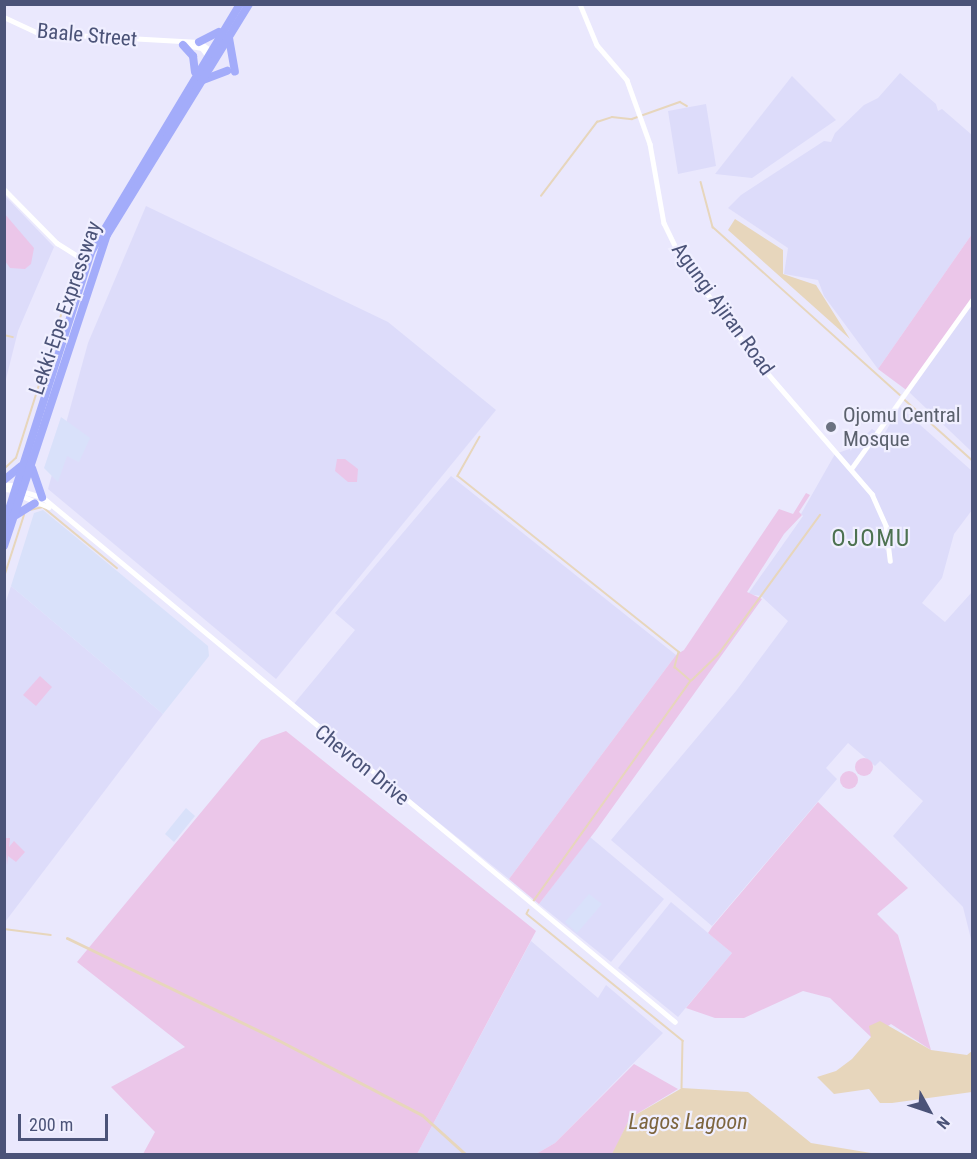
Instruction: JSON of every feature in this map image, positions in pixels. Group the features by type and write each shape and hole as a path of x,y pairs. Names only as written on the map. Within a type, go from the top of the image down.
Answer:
{"highway":[{"name":"Lekki-Epe Expressway","path":"18,491 23,463 91,252 193,87 240,4"},
{"path":"174,123 240,4"},
{"name":"Lekki-Epe Expressway","path":"211,56 249,4"},
{"path":"199,42 216,34 230,20"},
{"path":"193,87 206,77 231,71 230,33"},
{"path":"183,45 195,65 193,87"},
{"name":"Lekki-Epe Expressway","path":"5,543 8,521 32,459 107,235 193,87"},
{"path":"5,543 37,421"},
{"path":"4,502 8,521 38,500 32,475 32,459"},
{"path":"4,480 23,463"}],"main road":[{"name":"Chevron Drive","path":"18,491 50,507 675,1022"}],"street":[{"name":"Agungi Ajiran Road","path":"580,4 597,45 627,80 650,144 664,223 682,260 763,368 872,494 883,515 890,561"},
{"name":"Baale Street","path":"4,17 28,30 44,34 173,42"},
{"path":"173,42 199,42 211,56"},
{"path":"173,42 202,48 211,56"},
{"path":"4,187 58,241 81,254 91,252"},
{"path":"4,187 57,243 81,258 85,269"},
{"path":"851,469 972,300"},
{"path":"4,487 18,491"}],"shaded area":[{"path":"900,73 936,104 938,111 942,109 972,135 972,234 878,369 824,296 818,280 784,274 788,248 728,208 741,195 824,141 831,142 835,133 864,105 878,98"},
{"path":"792,76 836,120 752,178 715,174"},
{"path":"706,104 716,166 678,174 668,111"},
{"path":"5,196 54,247 18,331 5,383"},
{"path":"146,206 388,322 496,410 276,679 48,489 88,343"},
{"path":"4,213 34,248 31,264 25,269 10,268 5,261"},
{"path":"972,234 972,300 909,392 878,369"},
{"path":"972,303 972,452 909,392"},
{"path":"900,407 972,471 972,510 954,534 942,578 922,603 945,622 972,592 972,943 963,907 893,836 923,801 880,761 875,766 848,743 826,768 837,779 712,926 611,840 736,691 788,621 761,596 748,594 803,516 801,514 835,454 852,448 872,429 883,436"},
{"path":"61,417 90,438 79,462 67,456 58,482 44,468"},
{"path":"337,459 345,459 358,469 357,482 348,482 335,471"},
{"path":"451,476 676,655 509,879 293,705 355,630 335,613"},
{"path":"806,493 810,495 799,512 802,515 784,534 747,592 762,599 597,829 539,904 509,879 676,655 684,650 779,509 793,514"},
{"path":"43,510 208,646 209,656 163,714 11,586 34,513"},
{"path":"11,586 163,714 5,922 4,607"},
{"path":"40,676 52,687 36,706 23,695"},
{"path":"286,731 536,931 417,1154 143,1154 155,1132 111,1087 185,1047 77,962 261,740"},
{"path":"864,758 870,761 873,767 870,773 864,776 858,773 855,767 858,761"},
{"path":"849,771 855,774 858,780 855,786 849,789 843,786 840,780 843,774"},
{"path":"818,802 908,888 877,914 898,935 931,1050 891,1024 871,1037 830,998 803,991 744,1018 715,1018 686,1008 732,953 708,933"},
{"path":"186,808 195,816 174,842 165,834"},
{"path":"590,837 664,899 611,962 539,904"},
{"path":"5,838 10,838 9,847 14,841 25,852 16,862 8,856 7,865"},
{"path":"589,894 602,904 577,933 565,922"},
{"path":"671,902 732,953 678,1017 618,968"},
{"path":"531,941 598,998 606,985 663,1033 555,1143 536,1154 417,1154"},
{"path":"634,1064 678,1089 630,1118 613,1154 536,1154 555,1143"}],"water":[{"path":"735,219 783,250 783,274 816,285 850,339 728,230"},
{"path":"880,1021 931,1050 967,1055 972,1051 972,1092 892,1103 880,1103 869,1089 834,1094 817,1077 836,1071 852,1059 871,1037 869,1026"},
{"name":"Lagos Lagoon","path":"682,1088 748,1092 811,1143 877,1154 612,1154 630,1118"}],"waterway":[{"path":"541,196 597,122 612,117 632,119 680,102 687,106"},
{"path":"701,182 713,227 900,395"},
{"path":"4,469 16,458 74,274"},
{"path":"4,335 13,337"},
{"path":"904,399 972,460"},
{"path":"480,437 458,476 679,652 675,667 691,681 534,901"},
{"path":"30,510 43,507 117,568"},
{"path":"4,577 24,515"},
{"path":"692,680 718,655 820,515"},
{"path":"529,910 527,914 683,1041 682,1088"},
{"path":"4,929 51,935"},
{"path":"67,938 278,1040 422,1115 465,1154"}],"place":[{"name":"Ojomu Central Mosque","path":"831,427"}],"district":[{"name":"OJOMU","path":"871,539"}]}
